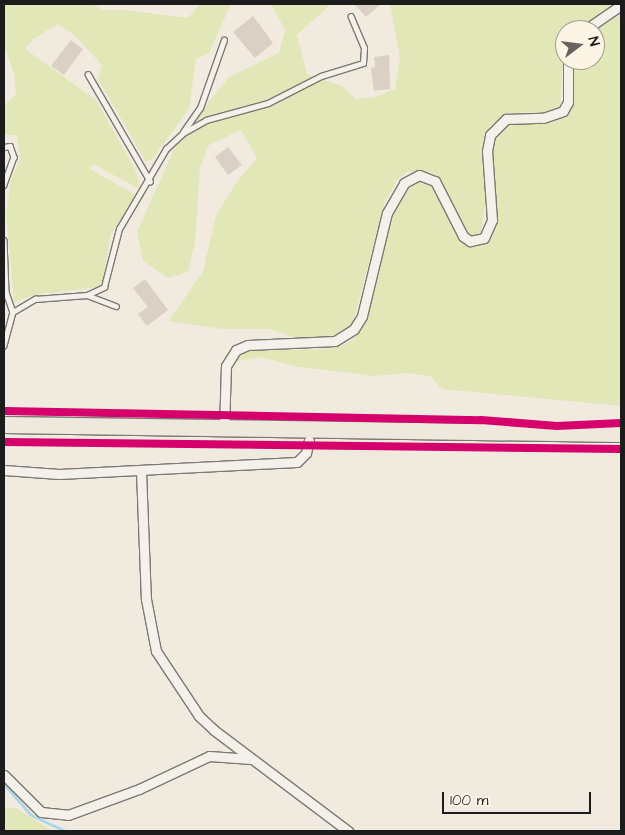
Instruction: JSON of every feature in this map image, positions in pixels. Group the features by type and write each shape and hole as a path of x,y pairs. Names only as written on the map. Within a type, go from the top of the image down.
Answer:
{"highway":[{"path":"4,425 621,434"},
{"path":"4,434 309,440 621,441"}],"street":[{"path":"599,20 621,5"},
{"path":"224,429 226,366 236,350 248,345 335,340 354,329 362,316 387,213 404,183 419,175 435,181 463,236 470,241 484,238 492,220 487,150 490,135 506,119 543,118 563,111 568,102 568,70"},
{"path":"4,470 59,474 297,462 306,453 309,440"},
{"path":"141,471 146,599 156,651 199,716 348,831"},
{"path":"4,775 41,812 68,815 139,789 209,756 254,759"}],"lane":[{"path":"183,133 206,120 268,103 321,76 363,63 364,48 350,17"},
{"path":"87,295 108,282 115,239 150,181 166,149 183,133 200,108 224,40"},
{"path":"88,74 150,181"},
{"path":"4,148 10,146 14,157 4,185"},
{"path":"4,240 6,292 13,312 4,346"},
{"path":"13,312 35,299 87,295 116,306"}],"green space":[{"path":"4,4 93,4 102,10 126,10 188,18 200,4 231,4 209,53 196,59 189,109 153,158 146,162 98,79 102,65 74,35 58,24 33,39 25,49 96,100 135,169 141,190 93,164 90,169 136,195 111,234 103,280 98,287 33,295 14,302 6,213 11,180 20,159 17,136 4,134 4,105 16,95 14,74 4,45"},
{"path":"271,4 331,4 297,35 307,74 342,86 356,99 375,97 395,89 400,58 390,4 616,4 593,20 555,20 555,70 562,70 560,107 547,114 523,112 505,115 490,126 483,141 488,185 481,234 470,236 464,229 444,186 432,173 407,172 397,180 384,204 353,323 343,334 299,339 269,329 222,329 169,321 203,271 216,216 236,183 257,158 241,130 209,145 200,167 195,242 188,272 168,278 143,261 137,232 179,138 229,77 279,53 285,30"},
{"path":"621,12 621,406 442,389 430,376 406,373 375,376 293,366 262,357 237,361 236,356 247,351 328,349 346,344 357,336 376,282 392,210 409,183 425,180 436,188 462,242 472,247 489,239 497,203 490,150 494,137 512,122 553,122 567,116 571,110 573,70 605,70 605,24"},
{"path":"4,807 16,808 52,831 4,831"}],"building":[{"path":"354,4 381,4 366,17"},
{"path":"253,16 273,43 255,58 233,32"},
{"path":"71,40 83,49 64,75 51,66"},
{"path":"389,55 390,89 374,91 371,68 375,67 374,57"},
{"path":"228,147 242,165 228,175 215,157"},
{"path":"145,279 168,310 147,326 138,314 148,307 133,288"}],"waterway":[{"path":"4,784 31,815 66,831"}],"cycle path":[{"path":"4,411 481,420 557,426 621,423"},
{"path":"4,442 621,449"}]}
